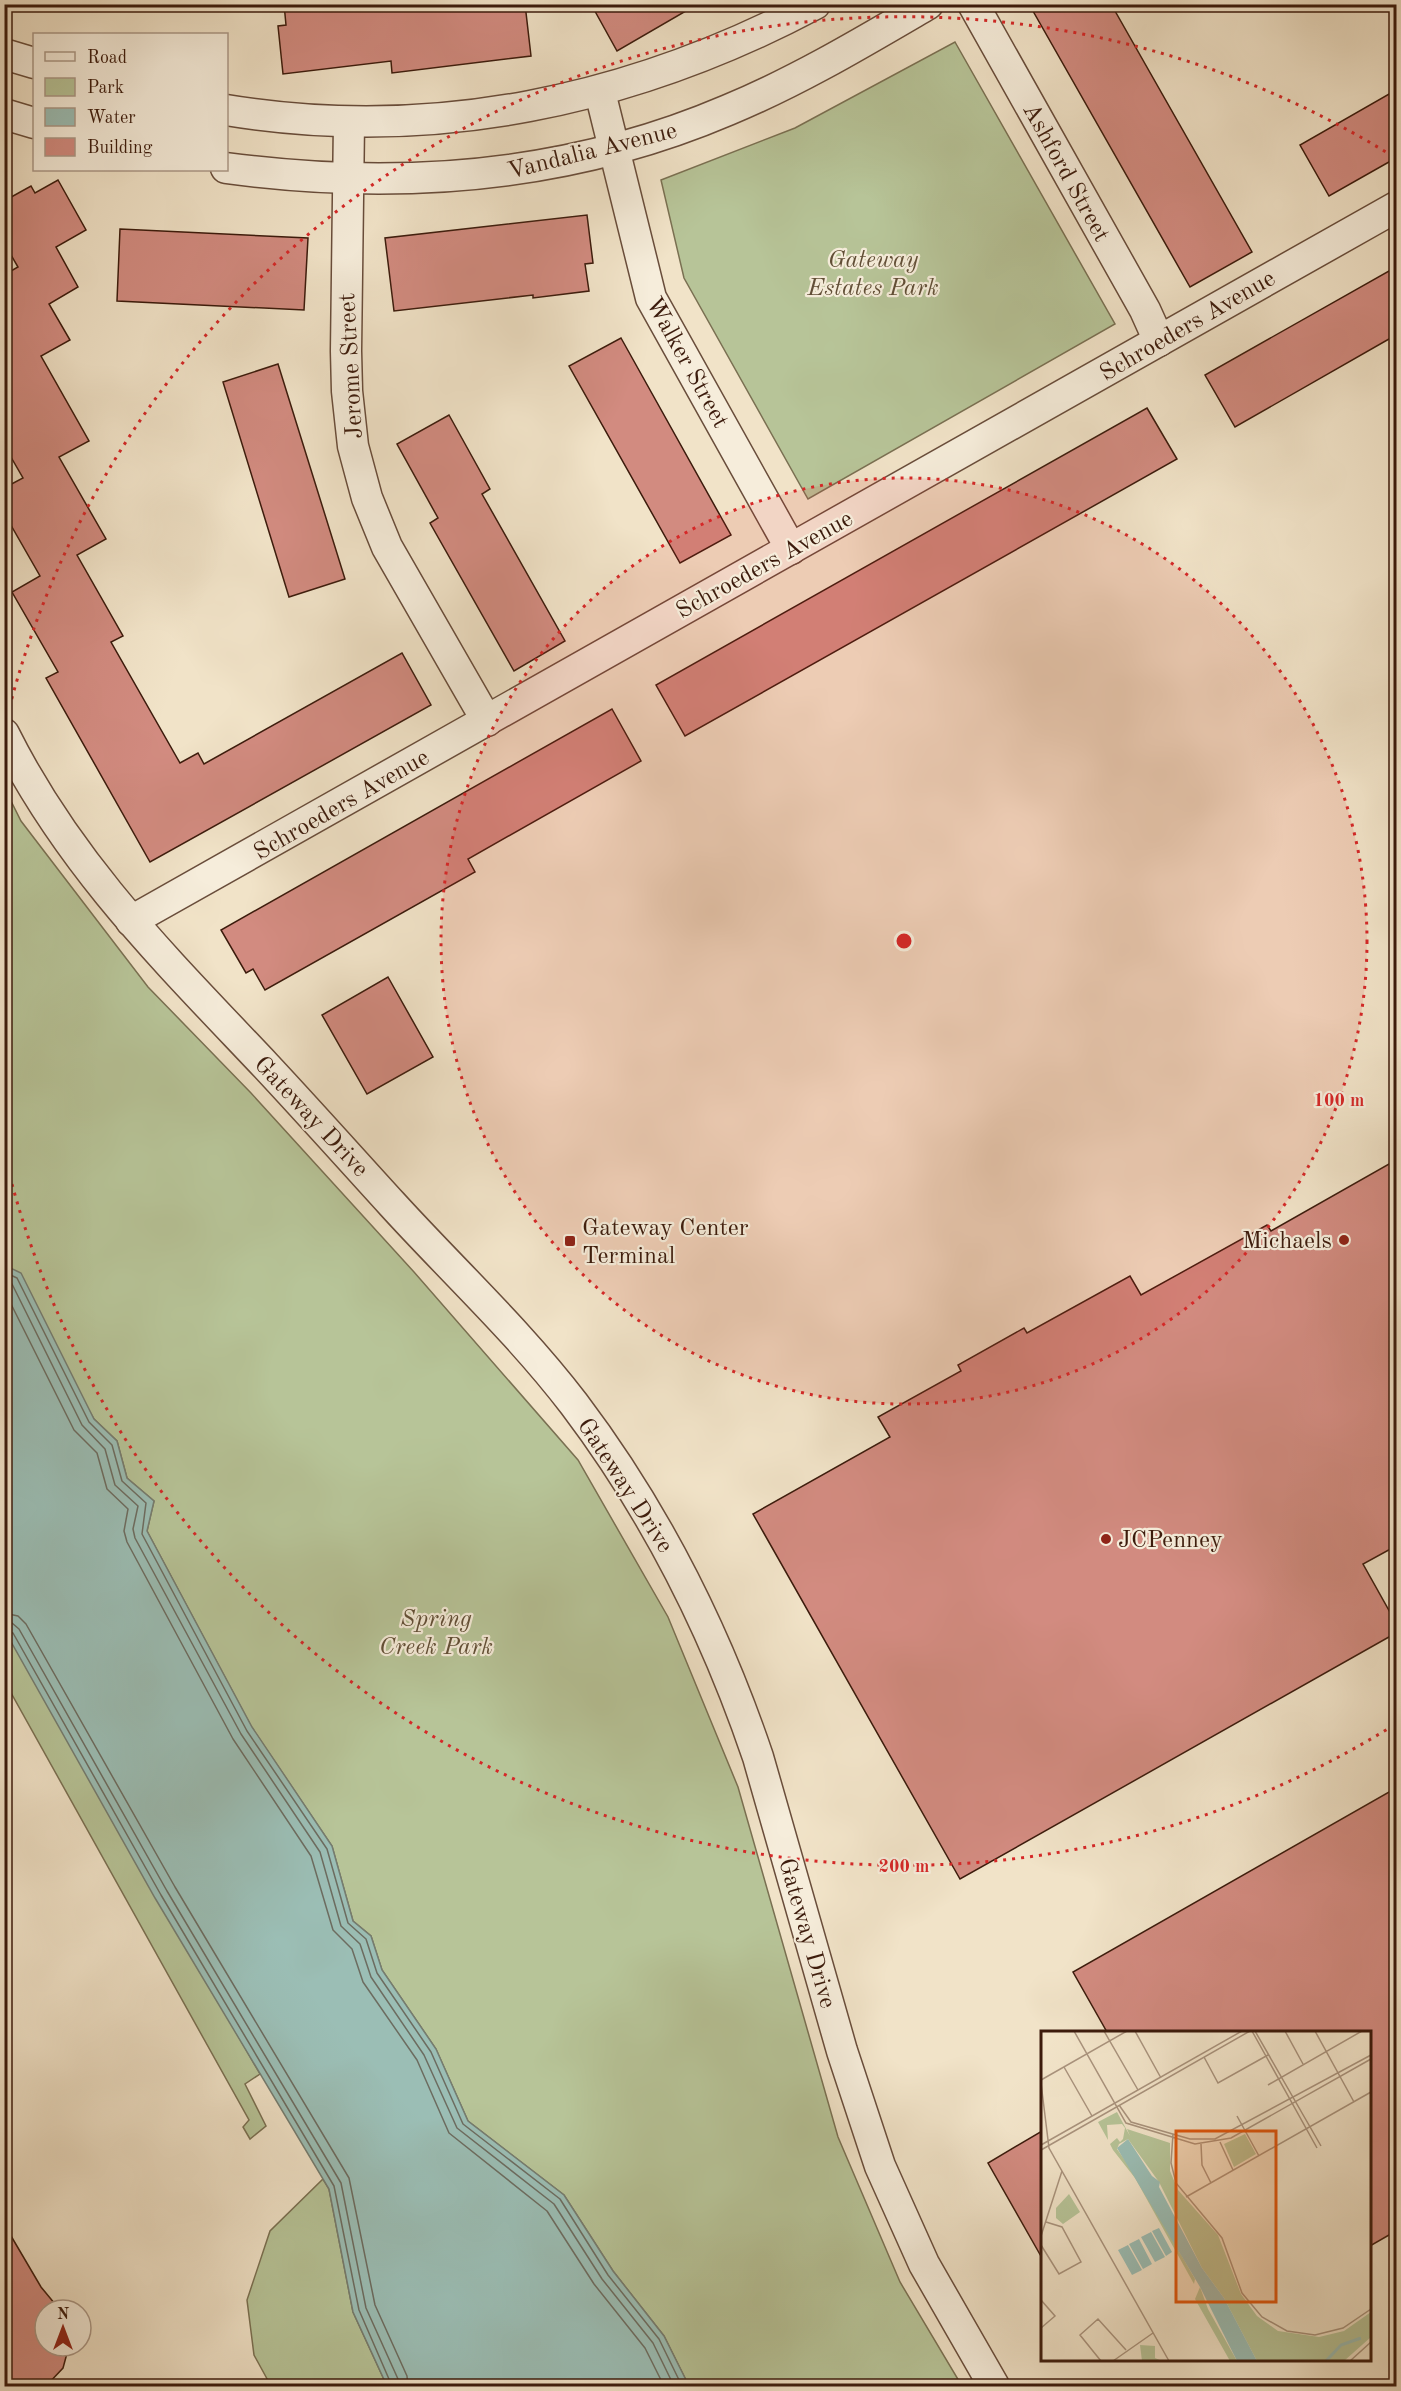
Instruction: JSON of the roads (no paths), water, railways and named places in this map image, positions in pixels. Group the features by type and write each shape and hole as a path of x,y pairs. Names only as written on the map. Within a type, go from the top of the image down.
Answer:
{"street":[{"path":"228,110 349,122 439,119 496,113 600,92 694,61 745,39 815,4"},
{"name":"Vandalia Avenue","path":"228,168 348,179 435,178 535,167 614,149 648,140 729,110 821,65 928,4"},
{"name":"Ashford Street","path":"973,4 1145,310 1159,341"},
{"path":"4,54 33,63"},
{"name":"Walker Street","path":"600,92 651,298 791,549"},
{"path":"4,114 33,123"},
{"name":"Jerome Street","path":"349,122 347,391 352,446 367,498 387,547 487,721"},
{"name":"Schroeders Avenue","path":"131,921 1396,207"},
{"name":"Gateway Drive","path":"4,734 44,807 100,885 543,1364 576,1407 664,1541 707,1626 744,1716 758,1757 842,2051 880,2166 924,2264 950,2314 994,2386"}],"water":[{"path":"4,1263 21,1273 94,1419 117,1441 127,1478 154,1501 147,1531 252,1727 332,1846 353,1921 371,1936 382,1970 436,2049 468,2121 564,2195 613,2271 664,2336 689,2386 387,2386 353,2312 329,2189 155,1898 5,1631"}],"place":[{"name":"Michaels","path":"1344,1240"},
{"name":"Gateway Center Terminal","path":"570,1241"},
{"name":"JCPenney","path":"1106,1539"}],"park label":[{"name":"Gateway Estates Park","path":"873,273"},
{"name":"Spring Creek Park","path":"436,1632"}]}
